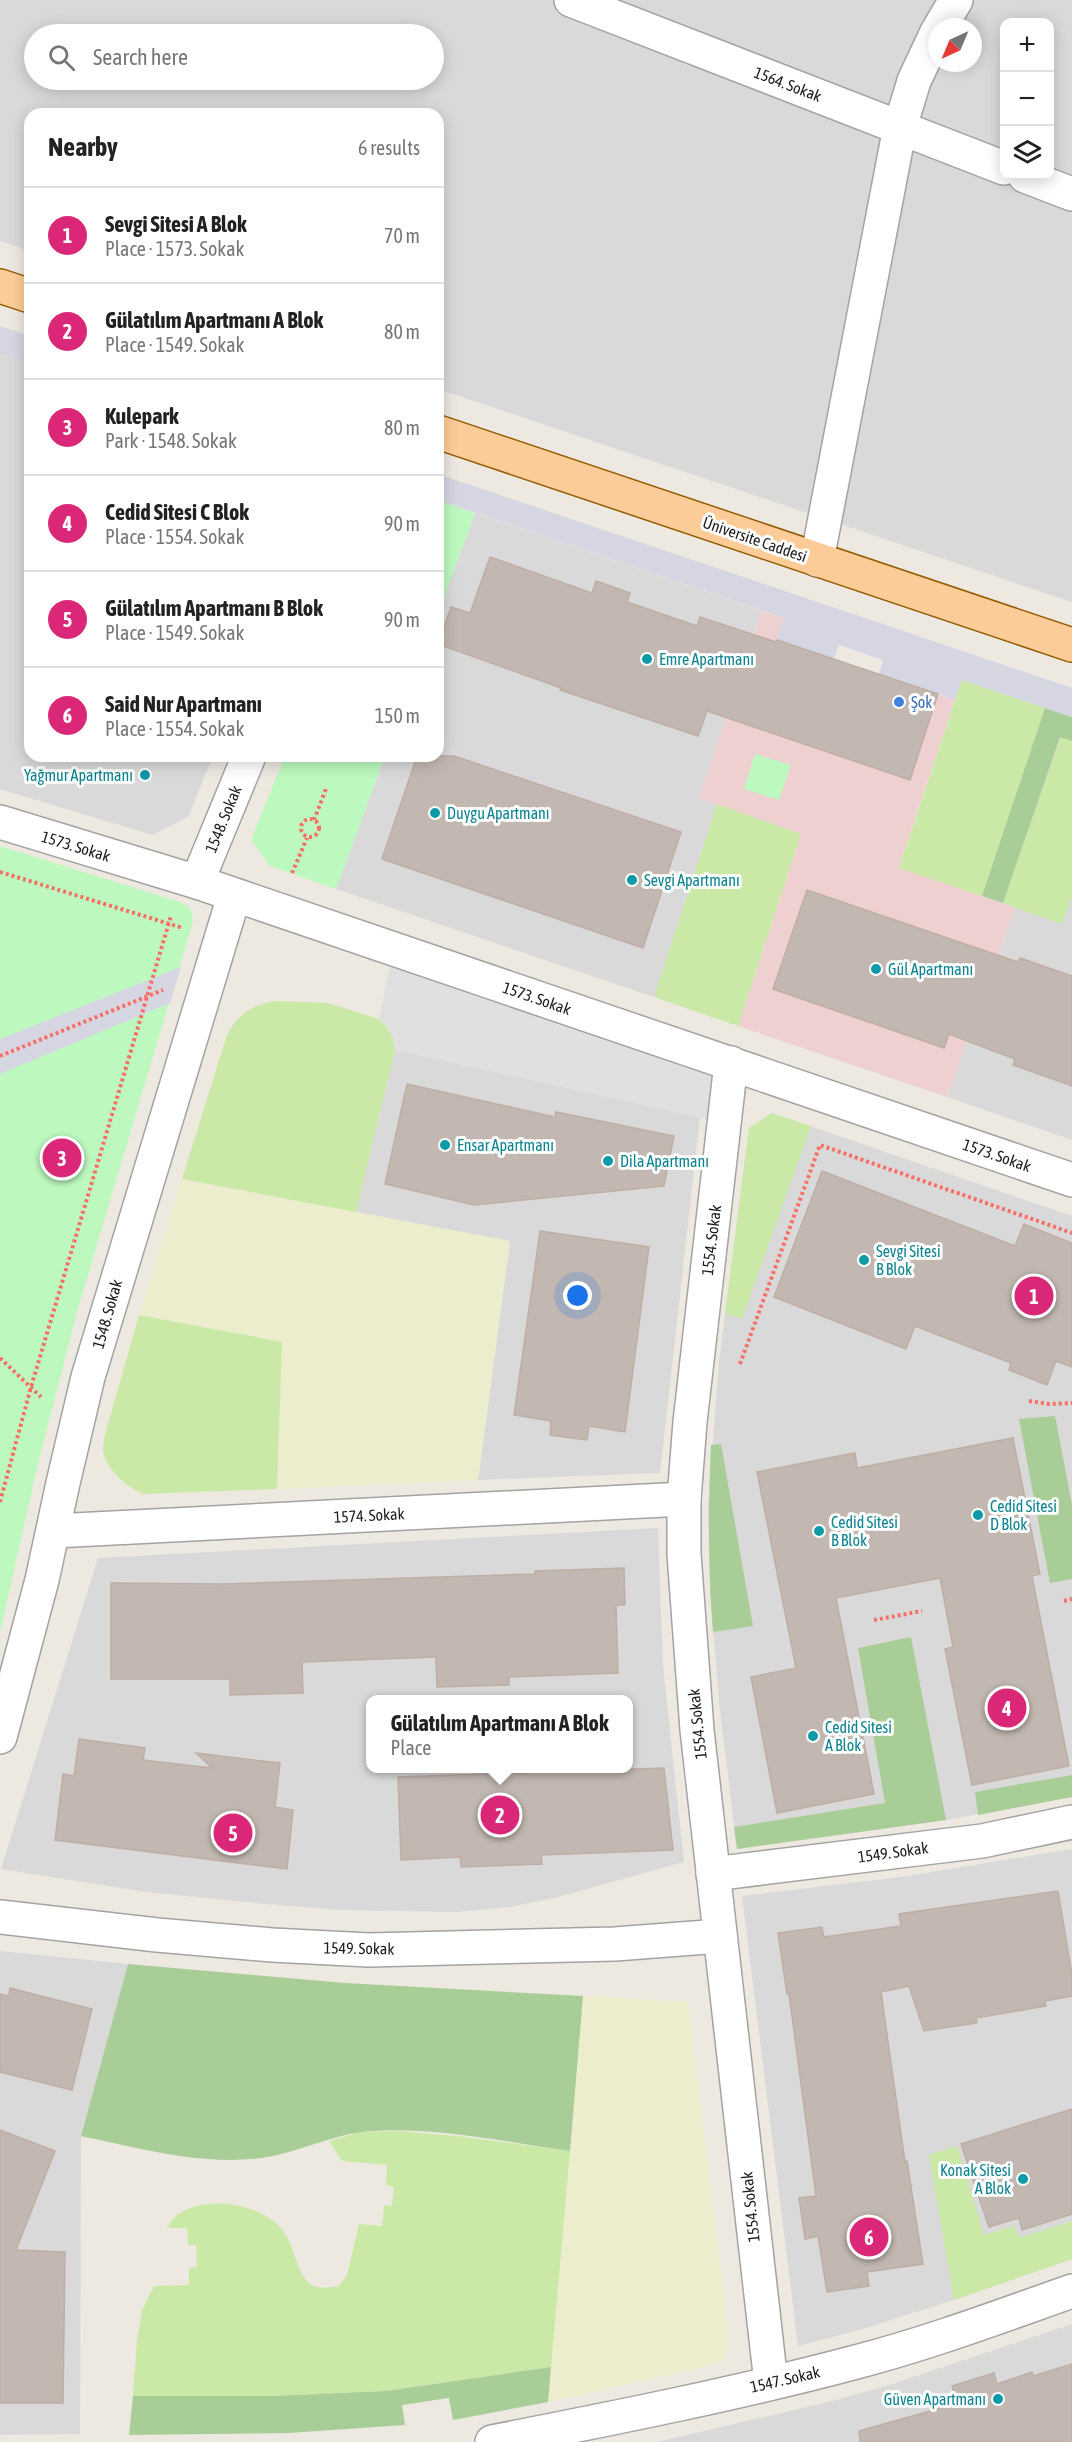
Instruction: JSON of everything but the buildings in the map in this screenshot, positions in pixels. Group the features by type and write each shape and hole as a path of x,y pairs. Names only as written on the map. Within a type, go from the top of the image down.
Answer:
{"main road":[{"path":"0,286 24,294"},
{"name":"Üniversite Caddesi","path":"444,434 1072,645"}],"street":[{"name":"1564. Sokak","path":"572,0 1000,166"},
{"path":"945,18 956,0"},
{"path":"817,560 900,127 914,81 928,51"},
{"path":"1035,180 1072,194"},
{"name":"1548. Sokak","path":"189,880 246,762"},
{"name":"1573. Sokak","path":"0,822 189,880 1072,1180"},
{"name":"1548. Sokak","path":"0,1737 19,1674 54,1532 75,1429 106,1314 234,896"},
{"name":"1554. Sokak","path":"731,1063 690,1422 684,1499 688,1621 713,1874 771,2383"},
{"name":"1574. Sokak","path":"54,1532 684,1499"},
{"name":"1549. Sokak","path":"713,1874 982,1841 1072,1822"},
{"name":"1549. Sokak","path":"0,1917 272,1945 369,1950 592,1945 720,1936"},
{"name":"1547. Sokak","path":"492,2442 658,2409 856,2362 932,2340 1072,2291"}],"path":[{"path":"314,820 326,789"},
{"path":"308,819 314,820 319,827 317,833 313,837 306,838 301,834 301,825 308,819"},
{"path":"292,874 306,838"},
{"path":"0,872 220,940"},
{"path":"0,1502 31,1387 168,924 189,880"},
{"path":"0,1056 211,971"},
{"path":"740,1364 820,1145 1072,1233"},
{"path":"0,1358 75,1429"},
{"path":"1029,1401 1049,1404 1072,1403"},
{"path":"1064,1601 1072,1599"},
{"path":"874,1620 922,1611"}],"shaded area":[{"path":"0,0 1072,0 1072,602 444,391 444,108 24,108 24,249 0,241"},
{"path":"0,326 24,334 24,361 0,353"},
{"path":"0,353 24,361 24,762 211,762 188,817 152,835 0,789"},
{"path":"444,476 1072,688 1072,717 962,680 955,700 879,674 883,660 839,645 834,659 777,640 784,618 444,502"},
{"path":"475,513 762,611 700,798 717,804 654,997 336,889 383,762 444,762 444,598"},
{"path":"762,611 784,618 777,640 955,700 899,867 1015,908 947,1097 738,1026 801,834 699,798"},
{"path":"1045,708 1072,717 1072,1140 947,1097 1015,908 982,896"},
{"path":"393,949 731,1063 724,1123 395,1050 393,1038 379,1019"},
{"path":"181,967 170,1003 0,1074 0,1039"},
{"path":"395,1050 700,1117 660,1473 478,1480 510,1242 356,1212"},
{"path":"772,1113 1072,1216 1072,1797 946,1820 737,1849 720,1711 710,1592 708,1505 719,1362 749,1128"},
{"path":"658,1528 663,1665 684,1862 558,1897 511,1907 456,1912 343,1910 265,1904 146,1892 1,1869 98,1558"},
{"path":"1072,1849 1072,2259 954,2300 859,2330 798,2346 742,1896 901,1877"},
{"path":"0,1951 128,1964 81,2136 80,2434 0,2435"},
{"path":"1072,2324 1072,2442 657,2442 886,2386"}],"green space":[{"path":"444,502 475,513 444,598"},
{"path":"962,680 1045,708 982,896 899,868"},
{"path":"1045,708 1072,717 1072,741 1060,737 1003,903 982,896"},
{"path":"1061,737 1072,741 1072,896 1062,924 1003,903"},
{"path":"755,754 791,765 779,800 744,789"},
{"path":"283,762 383,762 336,889 270,866 251,840"},
{"path":"717,804 801,834 738,1026 654,997"},
{"path":"0,846 180,902 190,909 193,922 77,1312 37,1468 0,1633"},
{"path":"275,1001 328,1003 379,1019 393,1038 395,1050 356,1212 182,1179 227,1035 236,1021 246,1012 259,1005"},
{"path":"772,1113 811,1126 742,1319 725,1313 749,1128"},
{"path":"182,1179 510,1241 478,1480 277,1489 282,1342 139,1315"},
{"path":"139,1315 282,1342 277,1489 143,1494 130,1487 108,1465 103,1444"},
{"path":"1055,1416 1072,1505 1072,1579 1050,1583 1019,1419"},
{"path":"721,1444 753,1626 713,1632 709,1539 711,1445"},
{"path":"911,1637 946,1820 737,1849 734,1827 885,1803 858,1648"},
{"path":"1072,1775 1072,1797 978,1815 975,1792"},
{"path":"128,1964 345,1983 583,1996 570,2151 466,2136 387,2130 350,2134 273,2156 216,2160 148,2150 81,2136"},
{"path":"583,1996 688,2002 729,2336 728,2348 721,2362 713,2365 548,2402"},
{"path":"399,2131 570,2151 551,2367 386,2391 273,2396 133,2396 137,2340 142,2310 154,2286 189,2285 189,2268 197,2267 196,2245 188,2245 187,2228 167,2228 175,2217 201,2205 216,2204 248,2208 263,2214 284,2232 304,2277 311,2285 327,2288 339,2286 347,2275 359,2224 382,2226 384,2205 392,2206 394,2187 386,2185 387,2165 342,2161 329,2141 360,2132"},
{"path":"957,2146 984,2235 1014,2226 1019,2238 1072,2221 1072,2259 954,2300 929,2155"},
{"path":"551,2367 548,2402 453,2420 449,2398 402,2405 405,2425 289,2433 129,2435 133,2396 273,2396 386,2391"}],"place":[{"name":"Emre Apartmanı","path":"647,659"},
{"name":"Şok","path":"899,702"},
{"name":"Yağmur Apartmanı","path":"145,775"},
{"name":"Duygu Apartmanı","path":"435,813"},
{"name":"Sevgi Apartmanı","path":"632,880"},
{"name":"Gül Apartmanı","path":"876,969"},
{"name":"Ensar Apartmanı","path":"445,1145"},
{"name":"Kulepark","path":"62,1158"},
{"name":"Dila Apartmanı","path":"608,1161"},
{"name":"Sevgi Sitesi B Blok","path":"864,1260"},
{"name":"Sevgi Sitesi A Blok","path":"1034,1296"},
{"name":"Cedid Sitesi D Blok","path":"978,1515"},
{"name":"Cedid Sitesi B Blok","path":"819,1531"},
{"name":"Cedid Sitesi C Blok","path":"1007,1708"},
{"name":"Cedid Sitesi A Blok","path":"813,1736"},
{"name":"Gülatılım Apartmanı A Blok","path":"500,1815"},
{"name":"Gülatılım Apartmanı B Blok","path":"233,1833"},
{"name":"Konak Sitesi A Blok","path":"1023,2179"},
{"name":"Said Nur Apartmanı","path":"869,2237"},
{"name":"Güven Apartmanı","path":"998,2399"}]}
